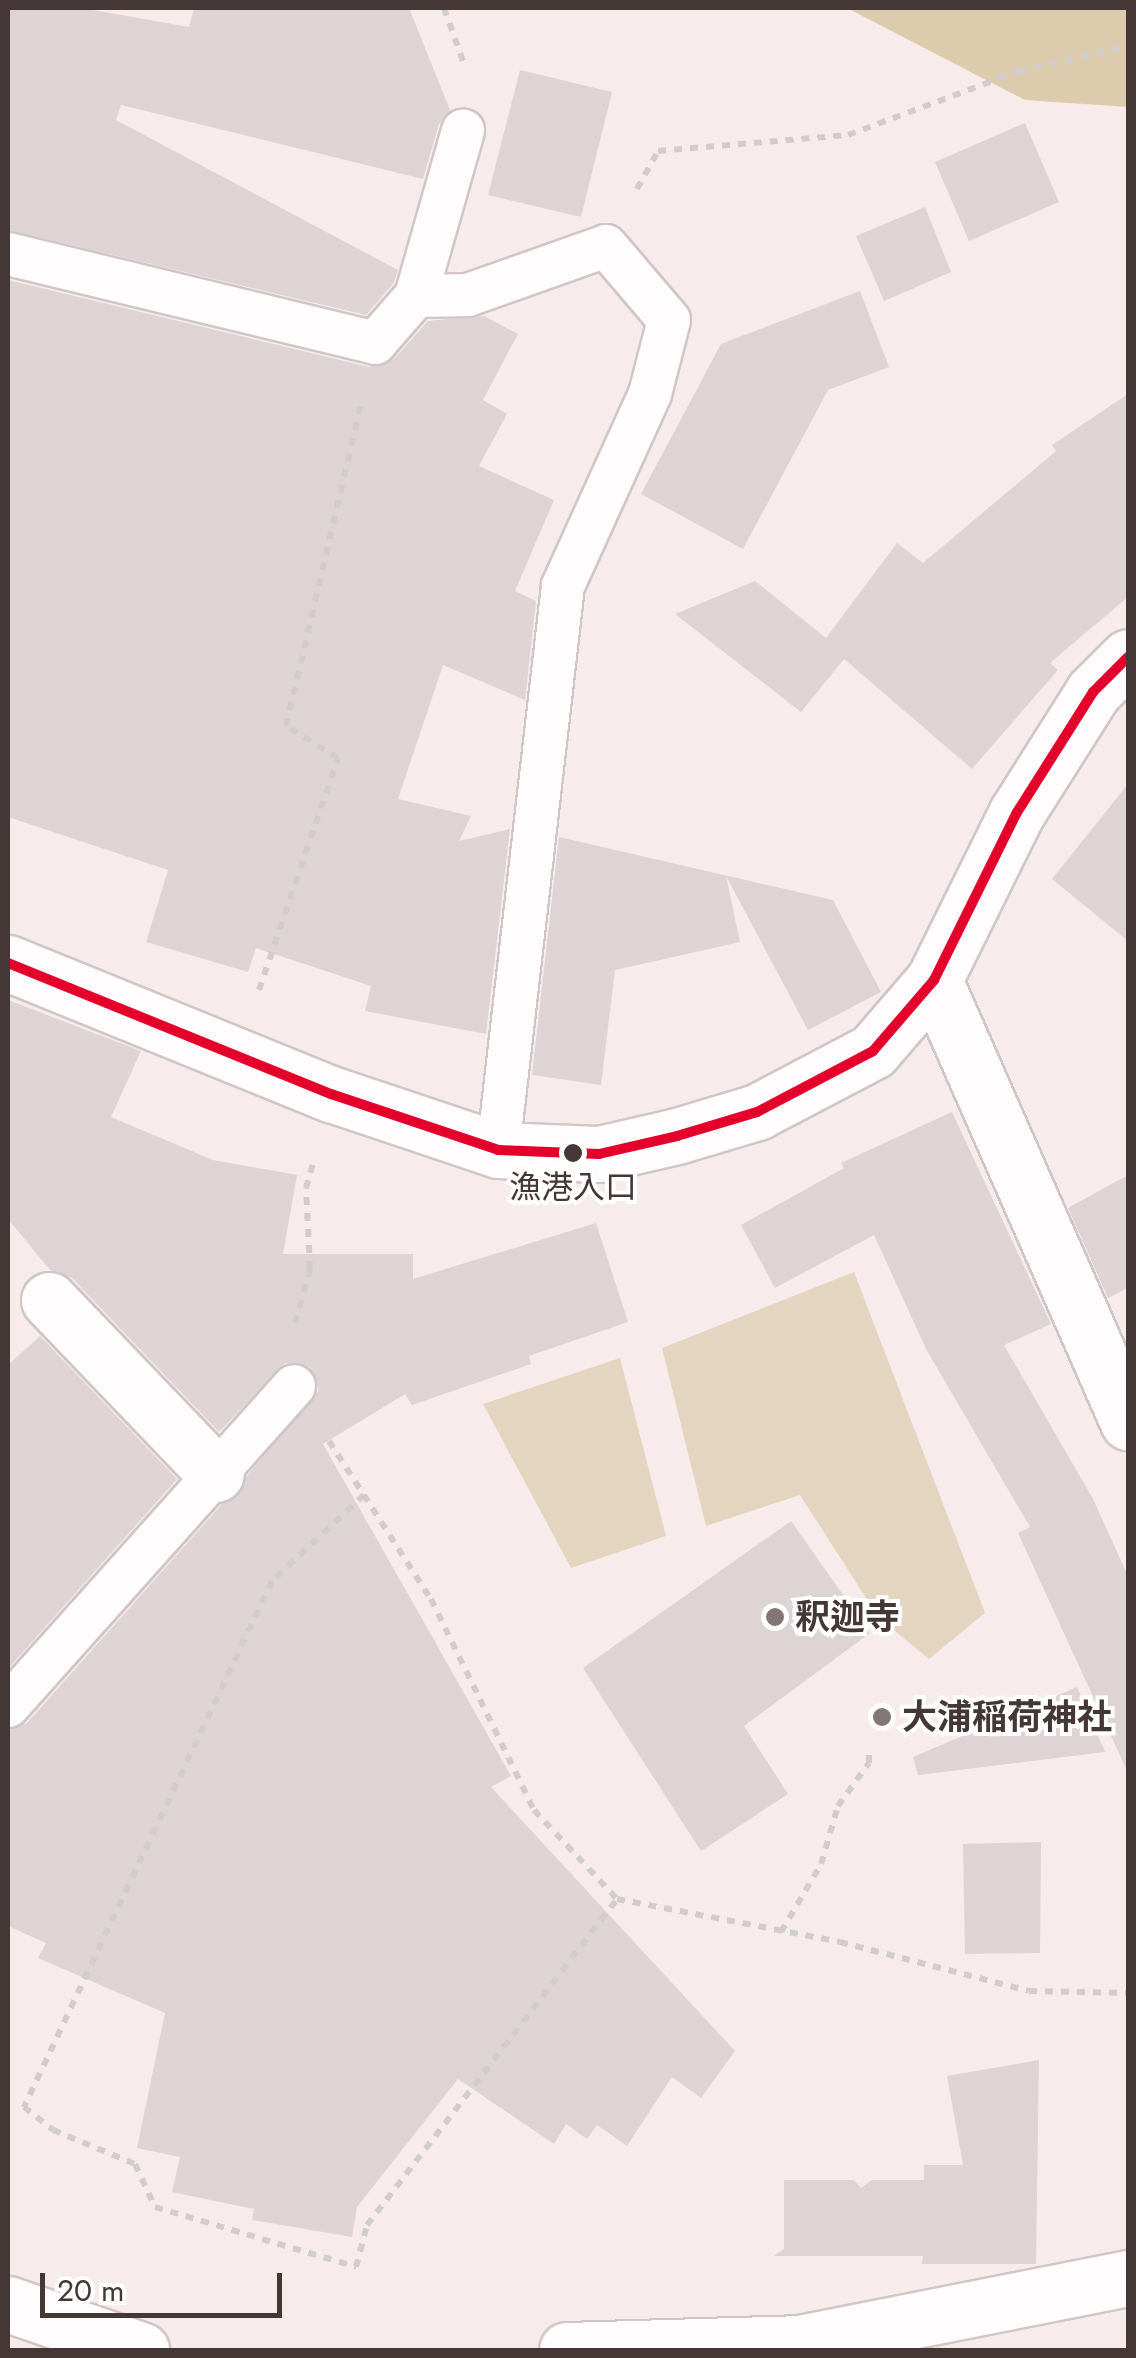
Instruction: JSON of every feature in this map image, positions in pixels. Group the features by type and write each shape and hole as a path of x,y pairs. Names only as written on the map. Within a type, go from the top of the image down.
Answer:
{"street":[{"path":"8,962 330,1094 498,1150 598,1154 757,1112 873,1051 934,980 1016,814 1094,692 1128,656"},
{"path":"934,980 1128,1422"},
{"path":"48,1300 216,1474"},
{"path":"567,2350 800,2343 1128,2278"},
{"path":"8,2304 141,2350"}],"lane":[{"path":"8,254 375,343 416,296 464,131"},
{"path":"416,296 468,294 606,246 669,320 650,394 563,586 498,1150"},
{"path":"8,1706 294,1386"}],"path":[{"path":"606,246 658,151 848,135 1019,71 1128,46"},
{"path":"236,1056 338,758 286,726 375,343"},
{"path":"330,1094 306,1188 310,1270 284,1367 463,1659 534,1810 616,1899 782,1932 1029,1991 1128,1993"},
{"path":"364,1495 272,1581 24,2107 54,2130 135,2164 155,2207 356,2267 367,2225 616,1899"},
{"path":"782,1932 820,1864 838,1806 869,1762 869,1747"}],"shaded area":[{"path":"847,8 1128,8 1128,107 1025,100"},
{"path":"854,1272 985,1613 929,1659 879,1618 800,1495 706,1526 662,1348"},
{"path":"620,1358 666,1536 571,1568 483,1404"}],"building":[{"path":"8,8 82,8 189,27 194,8 409,8 450,110 439,124 423,179 121,105 116,120 398,270 393,284 366,315 8,230"},
{"path":"520,70 612,92 581,217 488,195"},
{"path":"1025,123 1059,202 969,241 935,162"},
{"path":"925,207 951,272 884,301 856,236"},
{"path":"8,280 369,367 393,360 428,321 484,316 518,334 483,400 507,414 479,466 554,500 515,591 536,601 525,700 443,665 398,799 471,816 459,841 510,829 486,1034 365,1011 371,986 256,948 248,972 146,942 168,870 8,817"},
{"path":"860,291 889,367 828,390 743,549 641,494 721,344"},
{"path":"1128,394 1128,597 1050,663 1058,670 972,769 844,659 801,712 675,614 755,581 826,638 897,543 923,563 1056,451 1052,445"},
{"path":"1128,784 1128,941 1052,879"},
{"path":"559,837 833,900 881,992 808,1030 726,876 740,942 615,970 601,1085 532,1075"},
{"path":"8,1000 141,1051 111,1117 213,1160 297,1175 283,1254 413,1254 413,1279 596,1223 628,1322 529,1356 531,1364 412,1405 405,1394 323,1444 511,1776 491,1787 735,2051 701,2098 672,2077 627,2146 597,2125 587,2139 566,2124 554,2144 458,2079 357,2207 352,2237 252,2220 254,2209 172,2192 180,2157 137,2148 165,2013 38,1958 46,1943 8,1926 8,1730 27,1723 222,1504 238,1496 246,1477 319,1390 310,1367 285,1363 219,1432 72,1278 50,1270 8,1219"},
{"path":"952,1112 1051,1324 1004,1345 1093,1499 1128,1576 1128,1773 1018,1533 1030,1527 926,1349 874,1235 775,1288 741,1225 844,1168 841,1163"},
{"path":"1128,1175 1128,1288 1108,1298 1068,1208"},
{"path":"40,1336 177,1479 8,1669 8,1365"},
{"path":"791,1521 870,1633 744,1726 788,1794 701,1851 583,1668"},
{"path":"1077,1687 1105,1752 918,1775 913,1757"},
{"path":"1041,1842 1040,1953 965,1954 963,1844"},
{"path":"1039,2060 1036,2264 922,2264 923,2256 774,2256 784,2249 784,2180 854,2180 861,2188 872,2180 924,2180 924,2165 963,2165 947,2076"}],"transit line":[{"path":"8,963 331,1094 498,1150 599,1154 677,1136 757,1112 873,1051 934,980 1016,814 1093,692 1128,657"}],"place":[{"name":"漁港入口","path":"573,1153"},
{"name":"釈迦寺","path":"775,1617"},
{"name":"大浦稲荷神社","path":"882,1717"}]}
